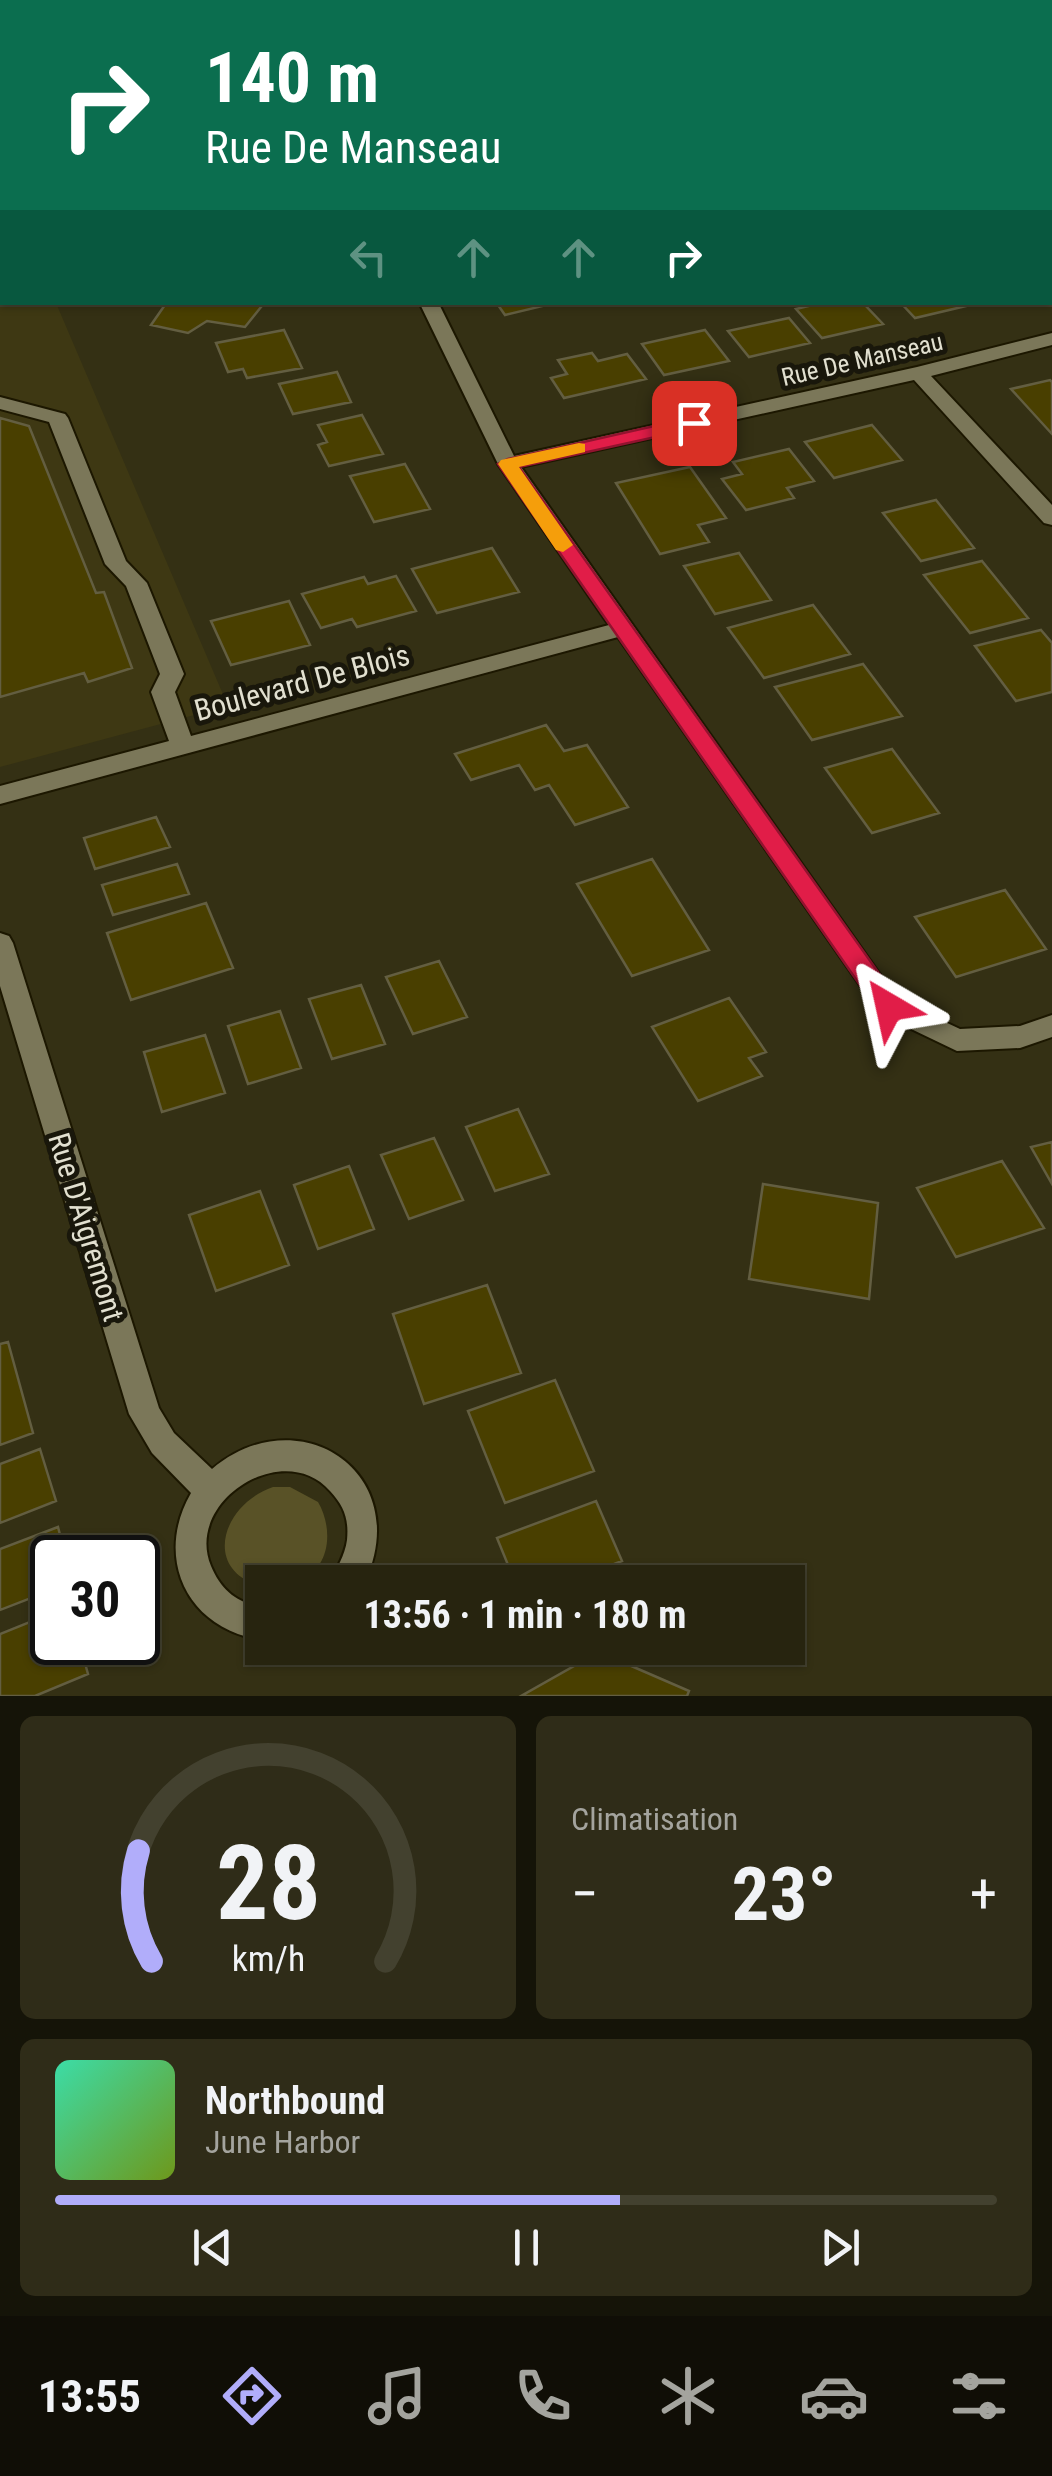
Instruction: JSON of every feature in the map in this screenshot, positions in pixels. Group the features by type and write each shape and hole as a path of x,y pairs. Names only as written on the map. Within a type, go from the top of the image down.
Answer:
{"street":[{"path":"429,305 508,464 620,629 889,1007 957,1040 1020,1037 1052,1026"},
{"name":"Rue De Manseau","path":"508,464 918,373 1052,339"},
{"path":"918,373 1052,518"},
{"path":"0,403 58,418 116,564 136,583 172,674 163,692 183,746"},
{"name":"Boulevard De Blois","path":"0,796 620,629"},
{"name":"Rue D'Aigremont","path":"0,943 145,1414 163,1443 210,1489"},
{"path":"245,1617 224,1610 210,1599 193,1570 190,1537 200,1504 210,1489 238,1468 272,1456 305,1458 335,1472 356,1496 364,1528 356,1565"}],"shaded area":[{"path":"0,305 57,305 228,706 0,767"},
{"path":"273,1487 290,1487 318,1502 327,1537 318,1565 245,1565 245,1579 231,1567 225,1553 231,1522 255,1496"}],"building":[{"path":"165,305 263,305 245,327 207,321 188,333 151,325"},
{"path":"498,305 547,305 505,315"},
{"path":"813,305 865,305 883,324 822,338 796,309"},
{"path":"903,305 966,306 915,318"},
{"path":"789,318 810,343 749,357 728,331"},
{"path":"284,330 302,368 247,378 243,369 228,372 216,343"},
{"path":"705,330 729,361 664,375 642,344"},
{"path":"592,353 598,361 627,354 646,379 564,398 551,378 567,374 558,360"},
{"path":"337,372 351,402 293,414 279,384"},
{"path":"1052,382 1052,434 1011,389"},
{"path":"362,415 383,454 329,466 318,445 327,442 318,425"},
{"path":"0,418 29,426 96,593 104,592 132,668 88,682 84,673 0,697"},
{"path":"872,425 902,460 834,478 805,442"},
{"path":"789,449 814,481 787,488 794,498 746,510 722,479 742,474 733,462"},
{"path":"405,464 430,509 374,522 350,476"},
{"path":"690,467 726,518 698,525 709,542 660,554 616,483"},
{"path":"936,500 974,548 921,561 883,513"},
{"path":"492,548 519,592 437,613 412,569"},
{"path":"739,553 771,600 715,614 684,566"},
{"path":"982,561 1028,618 970,633 924,575"},
{"path":"396,576 416,611 357,627 352,619 321,628 302,594 364,577 368,584"},
{"path":"289,601 310,645 231,665 211,621"},
{"path":"813,605 850,654 764,678 728,628"},
{"path":"1041,630 1052,643 1052,692 1016,701 975,646"},
{"path":"863,664 902,716 812,740 775,687"},
{"path":"546,725 564,751 587,745 628,807 575,825 549,785 535,790 519,765 471,780 455,754"},
{"path":"892,749 939,813 872,833 825,768"},
{"path":"156,817 170,847 95,869 84,838"},
{"path":"652,859 709,950 632,976 577,884"},
{"path":"177,864 189,894 113,915 102,885"},
{"path":"1005,890 1046,949 956,977 915,917"},
{"path":"206,903 233,968 131,1000 107,933"},
{"path":"439,961 467,1017 413,1034 386,977"},
{"path":"361,985 385,1044 332,1059 309,999"},
{"path":"729,998 766,1052 749,1058 762,1076 698,1101 652,1027"},
{"path":"280,1011 301,1068 248,1084 228,1026"},
{"path":"205,1035 225,1093 162,1112 144,1052"},
{"path":"518,1109 549,1174 495,1191 466,1127"},
{"path":"434,1138 463,1200 409,1219 381,1155"},
{"path":"1052,1142 1052,1184 1031,1147"},
{"path":"1002,1161 1044,1228 956,1257 917,1188"},
{"path":"349,1166 374,1229 318,1249 294,1185"},
{"path":"763,1184 878,1203 869,1299 749,1279"},
{"path":"260,1191 289,1265 216,1291 189,1215"},
{"path":"487,1285 521,1373 424,1404 393,1314"},
{"path":"8,1342 33,1433 0,1445 0,1344"},
{"path":"555,1380 594,1471 505,1503 468,1411"},
{"path":"40,1449 56,1501 0,1523 0,1464"},
{"path":"596,1501 622,1561 612,1565 508,1565 497,1538"},
{"path":"58,1527 60,1535 37,1535"},
{"path":"30,1538 30,1598 0,1610 0,1549"},
{"path":"30,1622 30,1665 85,1665 88,1674 35,1696 0,1696 0,1634"},
{"path":"576,1665 629,1665 689,1691 687,1696 521,1696"}],"slow traffic":[{"path":"563,545 508,464 579,448"}],"route":[{"path":"694,423 508,464 620,629 889,1007"}]}
